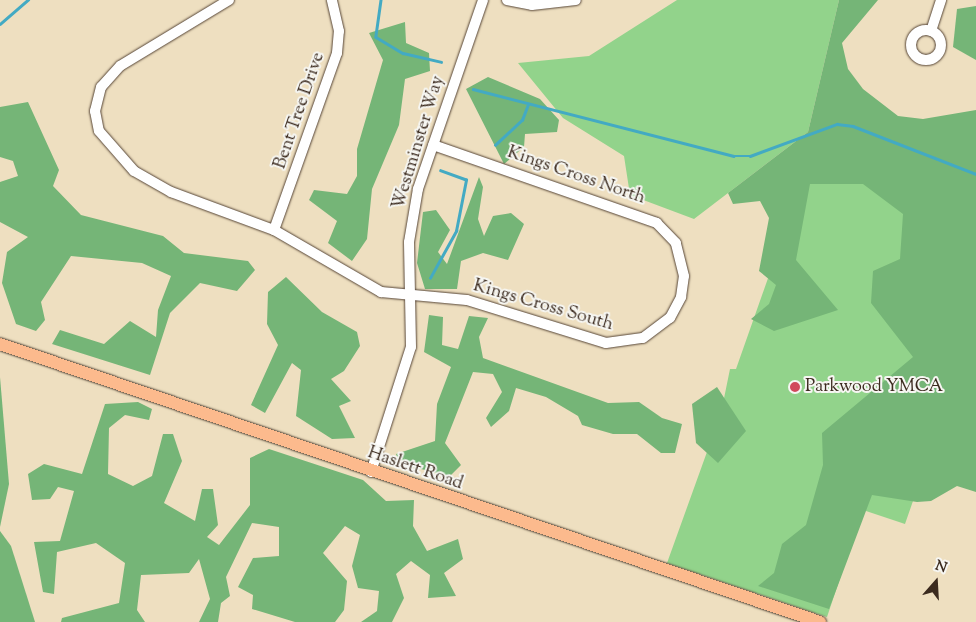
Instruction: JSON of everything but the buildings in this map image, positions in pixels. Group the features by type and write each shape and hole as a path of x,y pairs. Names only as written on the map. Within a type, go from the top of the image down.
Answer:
{"main road":[{"name":"Haslett Road","path":"0,344 371,472 820,622"}],"street":[{"name":"Kings Cross South","path":"229,0 114,70 98,93 95,118 111,149 143,177 274,230 363,284 412,297 475,302 619,344 643,338 662,326 681,297"},
{"name":"Bent Tree Drive","path":"274,230 337,53 332,0"},
{"name":"Westminster Way","path":"371,472 411,347 411,222 433,145 483,0"},
{"path":"507,0 532,5 576,0"},
{"path":"931,31 941,0"},
{"name":"Kings Cross North","path":"433,145 657,223 681,255 684,276 681,297"}],"green space":[{"path":"677,0 839,0 808,132 694,219 630,195 624,156 563,118 518,63 589,56"},
{"path":"839,0 878,0 842,43 848,69 863,89 898,116 923,119 976,110 976,492 957,486 931,501 917,502 872,495 829,609 758,586 774,573 782,544 806,525 823,465 822,433 913,357 871,303 873,271 900,259 903,214 863,184 810,184 796,260 838,310 774,331 751,319 769,304 776,285 759,271 769,218 760,201 733,204 728,193 808,132"},
{"path":"976,6 976,60 953,47 957,9"},
{"path":"405,22 406,43 429,53 430,71 405,79 399,125 372,189 367,239 352,261 328,243 337,221 309,200 314,190 347,194 357,176 357,149 383,60 369,33"},
{"path":"488,77 540,99 559,120 557,132 525,134 524,147 504,164 466,89"},
{"path":"28,102 59,170 53,186 81,215 163,236 184,253 248,261 255,270 237,291 200,283 170,313 150,375 52,344 60,330 104,344 130,321 156,337 158,310 171,276 142,263 71,256 41,302 45,320 36,331 16,324 2,283 7,252 28,237 0,222 0,182 18,176 13,161 0,157 0,107"},
{"path":"822,125 976,181 976,320 905,524 863,510 827,617 667,563 721,413 730,369 736,369"},
{"path":"479,177 483,187 478,219 484,236 493,216 511,213 524,224 508,260 483,253 461,261 457,289 425,289 417,263 423,212 436,210 450,230 438,252 447,264"},
{"path":"286,277 322,312 357,332 360,346 344,371 331,379 351,401 339,406 355,438 332,439 296,416 301,370 292,363 265,413 251,405 278,345 267,324 268,292"},
{"path":"429,315 443,317 442,345 458,349 469,316 488,318 479,337 483,358 608,403 639,402 662,418 682,424 675,453 661,453 637,434 613,434 582,425 578,416 546,397 516,388 509,411 491,427 486,418 502,392 493,374 473,372 445,443 461,465 450,476 400,464 396,454 435,441 437,404 451,367 424,352"},
{"path":"0,377 9,484 0,527"},
{"path":"717,387 746,431 718,463 696,443 692,404"},
{"path":"138,402 152,409 149,420 125,415 109,428 108,474 133,486 152,476 163,434 173,434 182,461 164,503 195,521 202,489 213,489 218,525 207,537 219,545 250,505 250,458 269,449 363,480 386,501 414,500 413,526 427,551 458,539 463,559 444,573 456,596 428,598 430,575 411,561 396,574 404,598 392,622 361,622 377,611 379,591 358,588 352,566 360,535 345,526 323,553 347,581 344,610 335,622 295,622 252,609 253,595 238,587 253,558 279,556 279,527 252,523 226,577 230,596 221,603 218,622 199,622 210,599 199,559 189,573 141,575 137,610 145,622 61,622 62,618 119,603 125,563 96,543 57,552 54,594 43,592 34,542 60,541 74,491 58,487 50,499 32,500 28,474 44,464 82,474 105,404"},
{"path":"0,531 11,546 35,622 0,622"}],"waterway":[{"path":"0,24 28,0"},
{"path":"381,0 376,37 403,53 441,62"},
{"path":"473,89 734,156 750,156 837,124 853,126 976,174"},
{"path":"495,145 522,120 528,104"},
{"path":"430,278 456,231 466,180 441,171"}],"place":[{"name":"Parkwood YMCA","path":"795,387"}]}
